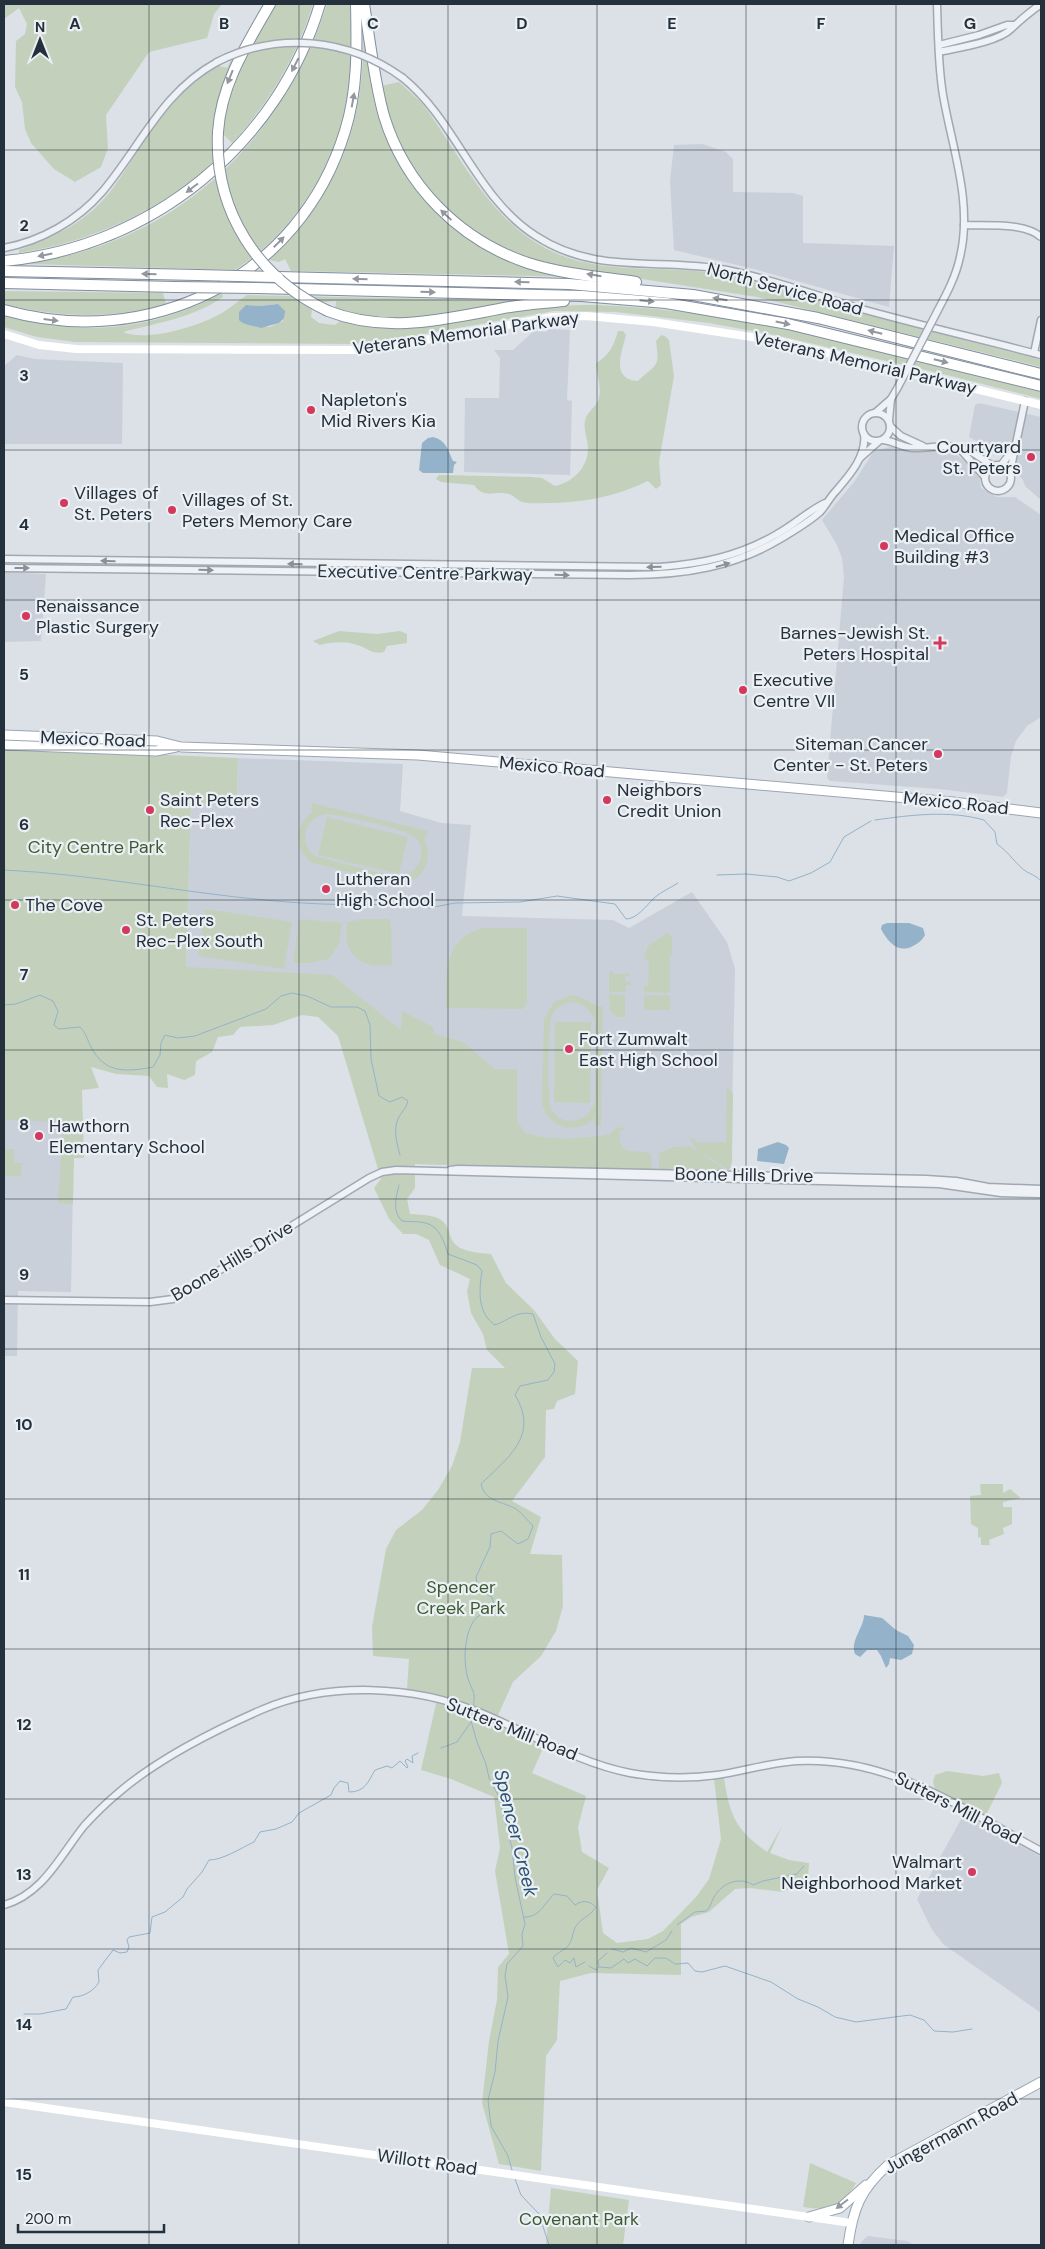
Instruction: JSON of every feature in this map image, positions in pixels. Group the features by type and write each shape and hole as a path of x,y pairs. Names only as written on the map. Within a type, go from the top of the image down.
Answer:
{"highway":[{"path":"270,4 232,72 224,94 218,132 218,157 222,184 230,211 243,238 258,258 279,280 297,294 328,311 366,322 413,324 524,305 598,297"},
{"path":"4,261 46,255 99,239 148,217 193,188 234,151 269,109 296,64 320,4"},
{"path":"4,310 40,319 71,322 112,321 145,316 179,306 217,290 243,273 268,252 293,227 315,198 333,164 342,140 351,112 356,78 356,4"},
{"path":"364,4 380,101 393,140 418,184 434,204 454,222 489,246 528,263 654,284 693,295 818,318 1041,374"},
{"path":"4,271 569,284 693,295"},
{"path":"4,283 598,297 693,307 764,318 1041,386"}],"main road":[{"name":"Veterans Memorial Parkway","path":"4,334 39,345 76,349 349,350 397,345 552,318 595,317 662,323 778,341 1041,405"},
{"name":"Mexico Road","path":"4,735 157,741 182,746 418,755 953,802 1041,813"},
{"name":"Mexico Road","path":"4,745 156,751 182,746"},
{"name":"Jungermann Road","path":"848,2245 851,2223 860,2198 870,2182 894,2162 1041,2082"},
{"name":"Willott Road","path":"4,2102 851,2223"},
{"path":"809,2217 840,2208 859,2189 870,2182"}],"street":[{"path":"937,4 943,92 962,193 964,225 960,257 955,276 898,387 891,399 875,413 868,415 862,426 864,434 870,440 895,442 913,448 943,444 968,450 980,460 1010,472"},
{"path":"939,48 1007,25 1014,25 1041,4"},
{"name":"North Service Road","path":"4,248 42,236 64,225 89,206 116,174 165,103 187,81 217,62 256,46 285,42 310,42 336,46 362,54 385,66 402,78 432,108 488,189 505,210 529,232 562,250 591,260 614,263 693,266 726,270 901,320 1038,354"},
{"path":"964,225 1020,228 1034,231 1041,237"},
{"path":"1038,354 1041,320"},
{"path":"880,441 888,436 891,399"},
{"path":"960,449 985,476 989,488 1001,491 1010,483 1014,449 1025,401"},
{"path":"875,413 884,416 901,436 923,446"},
{"name":"Executive Centre Parkway","path":"860,458 864,434"},
{"name":"Executive Centre Parkway","path":"4,559 660,568 706,562 743,551 778,534 825,502 845,481 860,458 880,441"},
{"path":"985,476 988,470 998,466 1014,449"},
{"name":"Executive Centre Parkway","path":"4,568 663,575 700,571 722,566 760,552 810,520 822,510 825,502"},
{"name":"Boone Hills Drive","path":"4,1300 150,1302 173,1299 377,1174 396,1170 447,1171 467,1169 926,1179 956,1181 988,1187 1041,1189"},
{"name":"Boone Hills Drive","path":"447,1171 458,1174 939,1184 991,1192 1041,1194"},
{"name":"Sutters Mill Road","path":"4,1905 16,1901 36,1889 96,1814 143,1773 214,1733 263,1709 317,1695 374,1690 435,1698 463,1706 592,1762 644,1775 710,1776 763,1765 798,1761 832,1762 871,1768 899,1776 936,1793 1041,1851"}],"shaded area":[{"path":"702,144 726,152 733,159 733,192 793,193 803,196 803,243 894,246 889,307 754,269 674,250 670,181 674,145"},
{"path":"548,329 570,330 567,400 572,401 570,475 464,472 465,398 499,398 500,358 494,350 513,350 534,331 546,332"},
{"path":"17,355 34,359 123,363 122,444 5,444 4,366"},
{"path":"979,403 1041,417 1041,500 1025,486 1023,480 1003,456 969,437 975,405"},
{"name":"Barnes-Jewish St. Peters Hospital","path":"897,445 912,451 942,451 955,454 971,465 979,475 981,488 997,497 1015,497 1041,515 1041,717 1027,726 1016,741 1011,756 1007,793 1003,797 939,789 830,781 827,778 844,577 842,558 837,545 822,520 854,482 874,451"},
{"path":"5,572 46,574 41,641 4,642"},
{"path":"238,758 403,764 400,811 441,823 471,825 462,916 613,920 629,928 692,892 727,942 735,969 731,1168 717,1171 415,1164 402,1031 186,967 191,803 237,804"},
{"name":"Hawthorn Elementary School","path":"4,1016 76,1019 71,1292 18,1291 17,1356 4,1356"},
{"path":"964,1814 1041,1857 1041,2013 943,1944 931,1928 917,1899"},
{"path":"868,2236 907,2241 914,2245 861,2245 861,2242"}],"green space":[{"path":"4,4 222,4 214,14 207,38 149,52 106,115 108,148 101,167 75,182 54,169 31,143 25,129 22,102 15,87 16,41 25,34 27,24 19,8 4,19"},
{"path":"274,4 313,4 299,42 281,78 246,127 232,143 221,132 232,81"},
{"path":"327,4 350,4 350,78 340,128 320,176 307,198 275,237 256,255 235,270 27,264 88,250 147,226 183,204 215,178 245,149 271,116 293,81 312,43"},
{"path":"363,15 402,165 481,245 584,277 291,271 285,259 279,262 269,260 295,233 316,206 333,178 346,149 355,118 361,86"},
{"path":"232,58 234,58 213,133 213,146 221,155 176,191 128,220 75,240 19,253 19,250 64,230 94,209 113,188 147,137 174,103 206,74 219,66 227,68"},
{"path":"399,82 421,102 468,172 495,207 527,236 545,248 567,258 613,267 707,272 749,280 883,319 1041,360 1041,367 757,297 572,268 525,258 489,242 447,212 411,169 391,126 381,86"},
{"path":"4,291 163,293 166,304 146,309 105,314 65,314 24,309 4,304"},
{"path":"222,293 223,297 200,310 174,319 123,332 133,335 144,335 171,332 185,328 209,320 247,295 528,301 423,320 385,321 335,310 336,301 313,303 311,317 319,323 335,325 341,320 391,328 422,327 544,307 592,305 649,308 763,325 875,349 1041,392 1041,399 775,335 709,323 616,312 554,311 385,341 353,344 75,342 37,337 4,327 4,316 61,326 115,327 169,316","holes":["275,304 283,321 270,327 255,325 248,305"]},
{"path":"618,331 623,331 626,335 621,356 621,370 629,379 638,381 657,362 656,341 661,335 669,340 674,376 659,462 661,485 656,489 648,481 636,487 598,498 559,503 531,503 522,502 509,494 482,492 474,485 441,482 436,479 439,475 532,477 542,478 555,486 568,481 578,473 585,462 588,448 585,421 599,398 600,389 596,363 610,350"},
{"path":"339,631 377,634 400,631 407,634 407,643 387,646 384,652 380,653 348,643 320,645 313,641"},
{"path":"4,748 238,758 237,805 191,803 186,967 332,975 401,1030 402,1011 433,1027 434,1034 463,1042 495,1069 517,1069 517,1121 525,1133 556,1138 579,1138 610,1134 616,1128 626,1127 620,1132 621,1146 624,1149 651,1154 652,1170 415,1164 415,1188 407,1199 410,1214 430,1216 441,1220 446,1225 452,1240 457,1246 471,1252 491,1254 506,1283 534,1310 555,1339 578,1361 575,1394 557,1401 554,1409 546,1410 545,1457 512,1501 541,1517 530,1554 562,1555 563,1606 556,1631 541,1656 513,1682 494,1724 544,1746 532,1773 586,1796 578,1827 582,1852 609,1868 597,1890 603,1933 617,1943 648,1939 663,1931 696,1897 709,1879 721,1839 714,1779 724,1778 729,1802 736,1821 756,1844 767,1852 782,1826 770,1853 789,1860 809,1863 808,1877 784,1892 750,1888 735,1889 709,1912 691,1917 681,1924 681,1975 591,1973 560,1981 557,2040 546,2056 541,2171 499,2164 482,2103 489,2041 497,2000 498,1967 509,1954 495,1871 500,1848 494,1797 451,1779 421,1770 438,1695 407,1689 409,1659 373,1656 372,1627 386,1549 396,1530 422,1510 438,1490 452,1466 460,1442 472,1368 505,1368 487,1350 483,1334 471,1313 467,1291 470,1279 440,1265 429,1240 416,1234 403,1234 389,1219 374,1188 381,1179 338,1036 318,1017 302,1015 273,1025 240,1027 233,1035 218,1037 212,1052 196,1061 195,1075 184,1080 167,1074 168,1088 157,1087 149,1076 116,1074 91,1067 99,1088 82,1090 84,1158 74,1158 73,1204 58,1203 63,1122 4,1120"},
{"path":"312,803 428,831 426,837 423,837 427,845 428,854 424,869 413,880 397,884 312,863 301,850 298,836 303,822 314,811 311,810","holes":["328,814 384,826 411,835 418,841 421,848 420,862 410,873 395,877 315,856 306,844 306,830 314,819"]},
{"path":"327,817 408,837 399,874 318,855"},
{"path":"205,909 292,922 284,969 198,956"},
{"path":"302,919 342,923 339,944 329,959 309,963 293,963 299,921"},
{"path":"363,919 389,919 391,922 392,965 371,965 362,962 351,951 347,943 347,922"},
{"path":"483,928 527,928 527,1004 522,1009 446,1008 447,971 454,949 460,940 470,933"},
{"path":"667,933 672,937 670,991 667,993 644,992 644,986 648,986 649,960 644,959 648,946"},
{"path":"612,970 614,974 626,974 627,970 630,976 625,977 625,982 631,982 631,985 626,985 626,992 609,992 609,974"},
{"path":"609,994 625,995 625,1017 617,1017 610,1011"},
{"path":"571,995 603,1007 601,1126 595,1126 594,1118 580,1127 564,1127 551,1119 542,1104 544,1019 554,1002","holes":["574,1002 586,1007 595,1019 595,1098 589,1112 583,1117 569,1121 556,1115 551,1108 548,1062 551,1021 554,1012 564,1004"]},
{"path":"644,995 670,995 670,1010 644,1010"},
{"path":"555,1022 591,1022 590,1103 554,1102"},
{"path":"727,1087 733,1093 732,1162 729,1170 697,1150 689,1137 699,1143 726,1142"},
{"path":"690,1146 726,1170 662,1170 659,1168 659,1153 674,1147"},
{"path":"4,1149 14,1149 14,1163 22,1163 21,1176 4,1176"},
{"path":"980,1484 1003,1484 1003,1493 1010,1489 1021,1498 1003,1502 1003,1507 1012,1507 1012,1524 1003,1528 1004,1534 989,1540 990,1545 981,1545 981,1538 978,1537 978,1528 971,1524 970,1496 981,1495"},
{"path":"947,1771 983,1776 999,1773 1002,1783 985,1817 935,1789 933,1782 935,1775"},
{"path":"810,2163 856,2183 846,2197 834,2206 821,2208 803,2207"},
{"name":"Covenant Park","path":"551,2188 629,2200 623,2245 546,2245"}],"water":[{"path":"278,304 285,311 284,318 279,323 261,328 239,320 239,312 246,305"},
{"path":"433,437 444,443 453,461 457,462 454,465 453,473 423,473 419,470 422,443 428,438"},
{"path":"887,923 909,923 923,928 925,935 913,946 903,949 898,948 890,942 881,929 882,925"},
{"path":"778,1142 789,1148 784,1164 757,1161 758,1149"},
{"path":"864,1615 882,1618 896,1630 908,1636 914,1645 912,1654 901,1660 890,1658 886,1668 877,1650 867,1650 860,1657 855,1654 854,1644"}],"waterway":[{"path":"875,820 944,814 984,820 995,832 997,844 1023,869 1041,881"},
{"path":"717,875 746,874 777,877 789,881 811,873 830,862 844,837 871,821"},
{"path":"4,870 70,875 232,897 321,904 414,903 429,908 455,903 520,902 557,896 615,904 626,919 634,917 657,896 678,883"},
{"name":"Spencer Creek","path":"4,1005 16,1004 40,995 53,1001 58,1011 54,1025 59,1029 80,1027 91,1047 103,1062 110,1067 125,1070 153,1067 160,1055 161,1043 165,1035 178,1038 195,1036 266,1009 281,996 292,993 307,996 331,1007 357,1007 365,1011 370,1025 371,1059 379,1096 390,1102 402,1097 408,1101 398,1119 396,1127 400,1155"},
{"name":"Spencer Creek","path":"399,1185 396,1209 402,1221 423,1222 431,1225 441,1236 448,1254 477,1265 482,1271 480,1286 482,1308 489,1320 495,1325 518,1314 533,1314 541,1337 555,1364 554,1372 548,1380 520,1386 515,1395 522,1410 524,1423 522,1434 510,1455 481,1484 483,1490 490,1498 516,1509 533,1526 528,1539 518,1544 501,1531 491,1534 490,1547 476,1577 478,1590 492,1597 494,1605 475,1620 470,1628 466,1642 465,1665 474,1695 473,1708"},
{"name":"Spencer Creek","path":"472,1712 471,1721 477,1742 486,1764 489,1778 499,1797 512,1848 515,1877 525,1924 522,1934 523,1946 507,1964 505,1976 508,1997 498,2041 495,2072 488,2100 491,2126 508,2156 512,2170"},
{"path":"441,1748 457,1742 471,1722"},
{"path":"24,2014 40,2014 66,2009 73,1997 81,1996 91,1991 99,1982 98,1970 113,1950 120,1953 127,1952 129,1947 127,1940 129,1937 150,1933 152,1917 165,1912 183,1897 209,1860 226,1856 254,1842 260,1832 276,1829 292,1822 299,1813 331,1795 340,1781 348,1783 349,1792 354,1792 368,1782 375,1770 387,1766 392,1768 400,1761 407,1768 405,1761 407,1759 413,1763 412,1756 418,1753"},
{"path":"677,1925 695,1912 706,1911 717,1892 731,1882 742,1881 753,1885 797,1874 804,1866"},
{"path":"524,1917 534,1915 541,1910 554,1894 567,1896 575,1905 581,1902 588,1902 596,1907 576,1927 568,1946 553,1958 558,1967 565,1960 570,1963 574,1958 576,1967 585,1962"},
{"path":"612,1949 623,1952 631,1948 646,1952 666,1940 672,1931"},
{"path":"599,1966 598,1961 607,1953"},
{"path":"589,1966 596,1970 599,1967 611,1968 624,1959 628,1963 635,1959 647,1966 655,1958 666,1958 676,1964 688,1963 695,1971 702,1972 725,1966 771,1982 798,1999 818,2007 835,2017 856,2022 910,2015 924,2020 934,2031 953,2032 972,2029"},
{"name":"Spencer Creek","path":"515,2179 521,2195 539,2214 549,2245"}],"place":[{"name":"Napleton's Mid Rivers Kia","path":"311,410"},
{"name":"Courtyard St. Peters","path":"1031,457"},
{"name":"Villages of St. Peters","path":"64,503"},
{"name":"Villages of St. Peters Memory Care","path":"172,510"},
{"name":"Medical Office Building #3","path":"884,546"},
{"name":"Renaissance Plastic Surgery","path":"26,616"},
{"name":"Barnes-Jewish St. Peters Hospital","path":"940,643"},
{"name":"Executive Centre VII","path":"743,690"},
{"name":"Siteman Cancer Center - St. Peters","path":"938,754"},
{"name":"Neighbors Credit Union","path":"607,800"},
{"name":"Saint Peters Rec-Plex","path":"150,810"},
{"name":"Lutheran High School","path":"326,889"},
{"name":"The Cove","path":"15,905"},
{"name":"St. Peters Rec-Plex South","path":"126,930"},
{"name":"Fort Zumwalt East High School","path":"569,1049"},
{"name":"Hawthorn Elementary School","path":"39,1136"},
{"name":"Walmart Neighborhood Market","path":"972,1872"}],"park label":[{"name":"City Centre Park","path":"96,847"},
{"name":"Spencer Creek Park","path":"461,1597"}]}
